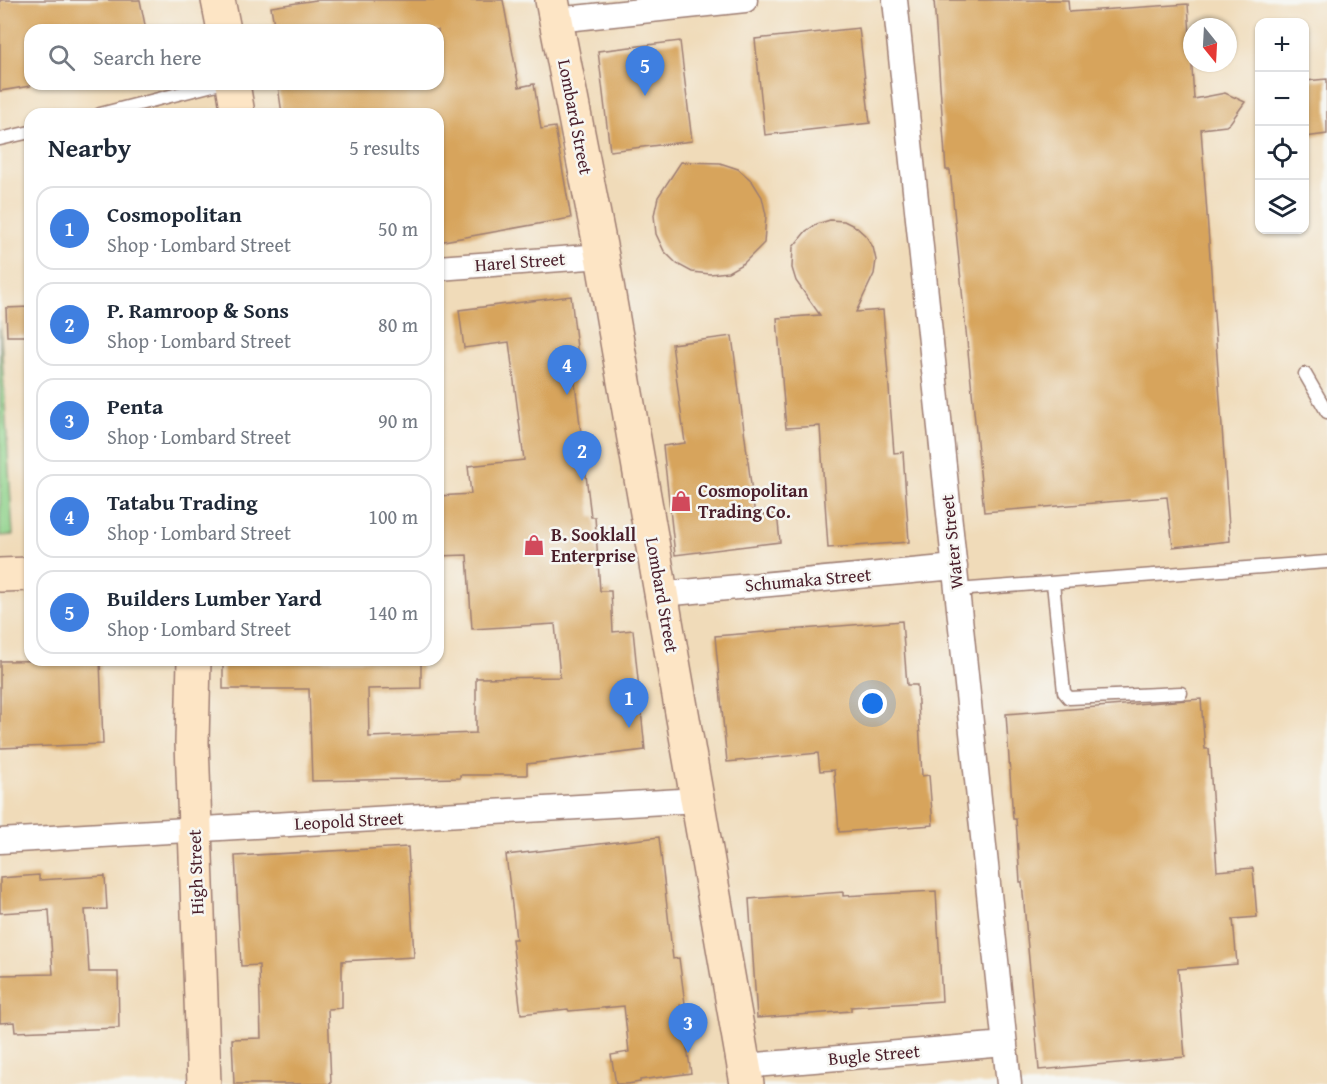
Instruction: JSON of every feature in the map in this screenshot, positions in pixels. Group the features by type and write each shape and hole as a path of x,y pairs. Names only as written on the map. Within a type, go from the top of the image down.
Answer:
{"main road":[{"path":"219,0 223,24"},
{"name":"Lombard Street","path":"554,10 602,256 746,1075"},
{"path":"234,90 237,108"},
{"path":"0,575 24,573"},
{"name":"High Street","path":"194,666 192,742 194,830 204,1084"}],"street":[{"path":"554,10 745,0"},
{"name":"Water Street","path":"895,0 1009,1084"},
{"name":"Harel Street","path":"444,268 602,256"},
{"name":"Schumaka Street","path":"662,594 956,579"},
{"name":"Leopold Street","path":"0,841 698,800"},
{"name":"Bugle Street","path":"746,1075 1005,1044"}],"lane":[{"path":"123,108 194,90"},
{"path":"0,139 24,133"},
{"path":"1305,374 1327,412"},
{"path":"956,579 1053,583 1327,562"},
{"path":"1053,583 1064,692 1069,698 1180,693"}],"green space":[{"path":"0,321 13,535 0,536"}],"building":[{"path":"0,0 140,0 145,24 24,24 24,87 0,91"},
{"path":"316,0 503,0 519,87 534,84 541,129 555,127 571,218 444,241 444,108 281,108 279,90 444,90 444,24 274,24 271,7"},
{"path":"934,0 1068,0 1069,12 1188,4 1189,18 1183,18 1183,72 1192,72 1194,99 1225,93 1245,102 1226,126 1201,129 1230,541 1173,547 1167,497 984,512 950,170 946,170"},
{"path":"859,28 870,123 765,135 755,39"},
{"path":"680,41 692,141 610,151 598,51"},
{"path":"1327,79 1327,134 1309,136 1309,81"},
{"path":"681,162 720,163 738,169 752,181 762,197 766,215 764,243 744,263 728,272 710,274 692,272 677,264 664,251 656,234 654,215 658,197"},
{"path":"830,220 844,221 856,227 873,247 876,260 874,274 856,312 883,310 894,453 903,452 909,542 828,548 820,426 786,428 777,318 820,315 796,281 792,268 793,247 806,231"},
{"path":"571,296 579,365 573,366 591,517 595,517 600,591 611,591 613,632 633,630 645,750 527,764 527,775 460,775 460,778 312,781 309,689 223,689 223,666 421,666 421,688 368,689 369,737 476,733 476,678 560,677 555,624 472,629 467,555 444,556 444,496 471,494 468,466 524,460 509,342 464,348 459,310"},
{"path":"24,307 24,336 7,336 6,308"},
{"path":"732,336 755,516 777,513 780,542 675,555 663,446 685,443 672,344"},
{"path":"902,621 907,685 917,685 922,776 929,775 933,825 839,832 834,770 820,771 818,753 727,762 715,636"},
{"path":"0,661 24,661 24,666 100,666 103,744 0,748"},
{"path":"1201,699 1205,749 1209,749 1217,871 1253,868 1257,917 1233,919 1237,964 1178,969 1185,1057 1039,1070 1016,819 1013,819 1006,714"},
{"path":"659,837 673,959 679,958 685,1004 680,1005 691,1073 616,1084 611,1055 629,1052 624,1006 521,1014 512,939 516,939 506,855"},
{"path":"408,847 414,957 342,961 342,1008 328,1009 331,1084 234,1084 232,1039 261,1038 259,965 241,966 235,856"},
{"path":"39,875 39,880 105,876 107,909 85,910 89,972 118,972 119,1028 15,1032 14,1022 0,1023 0,975 53,974 49,910 0,913 0,878"},
{"path":"936,891 942,1001 851,1007 851,1011 757,1018 749,899 843,892 843,896"}],"place":[{"name":"Builders Lumber Yard","path":"645,96"},
{"name":"Tatabu Trading","path":"567,395"},
{"name":"P. Ramroop & Sons","path":"582,481"},
{"name":"Cosmopolitan Trading Co.","path":"681,501"},
{"name":"B. Sooklall Enterprise","path":"534,545"},
{"name":"Cosmopolitan","path":"629,728"},
{"name":"Penta","path":"688,1053"}]}
